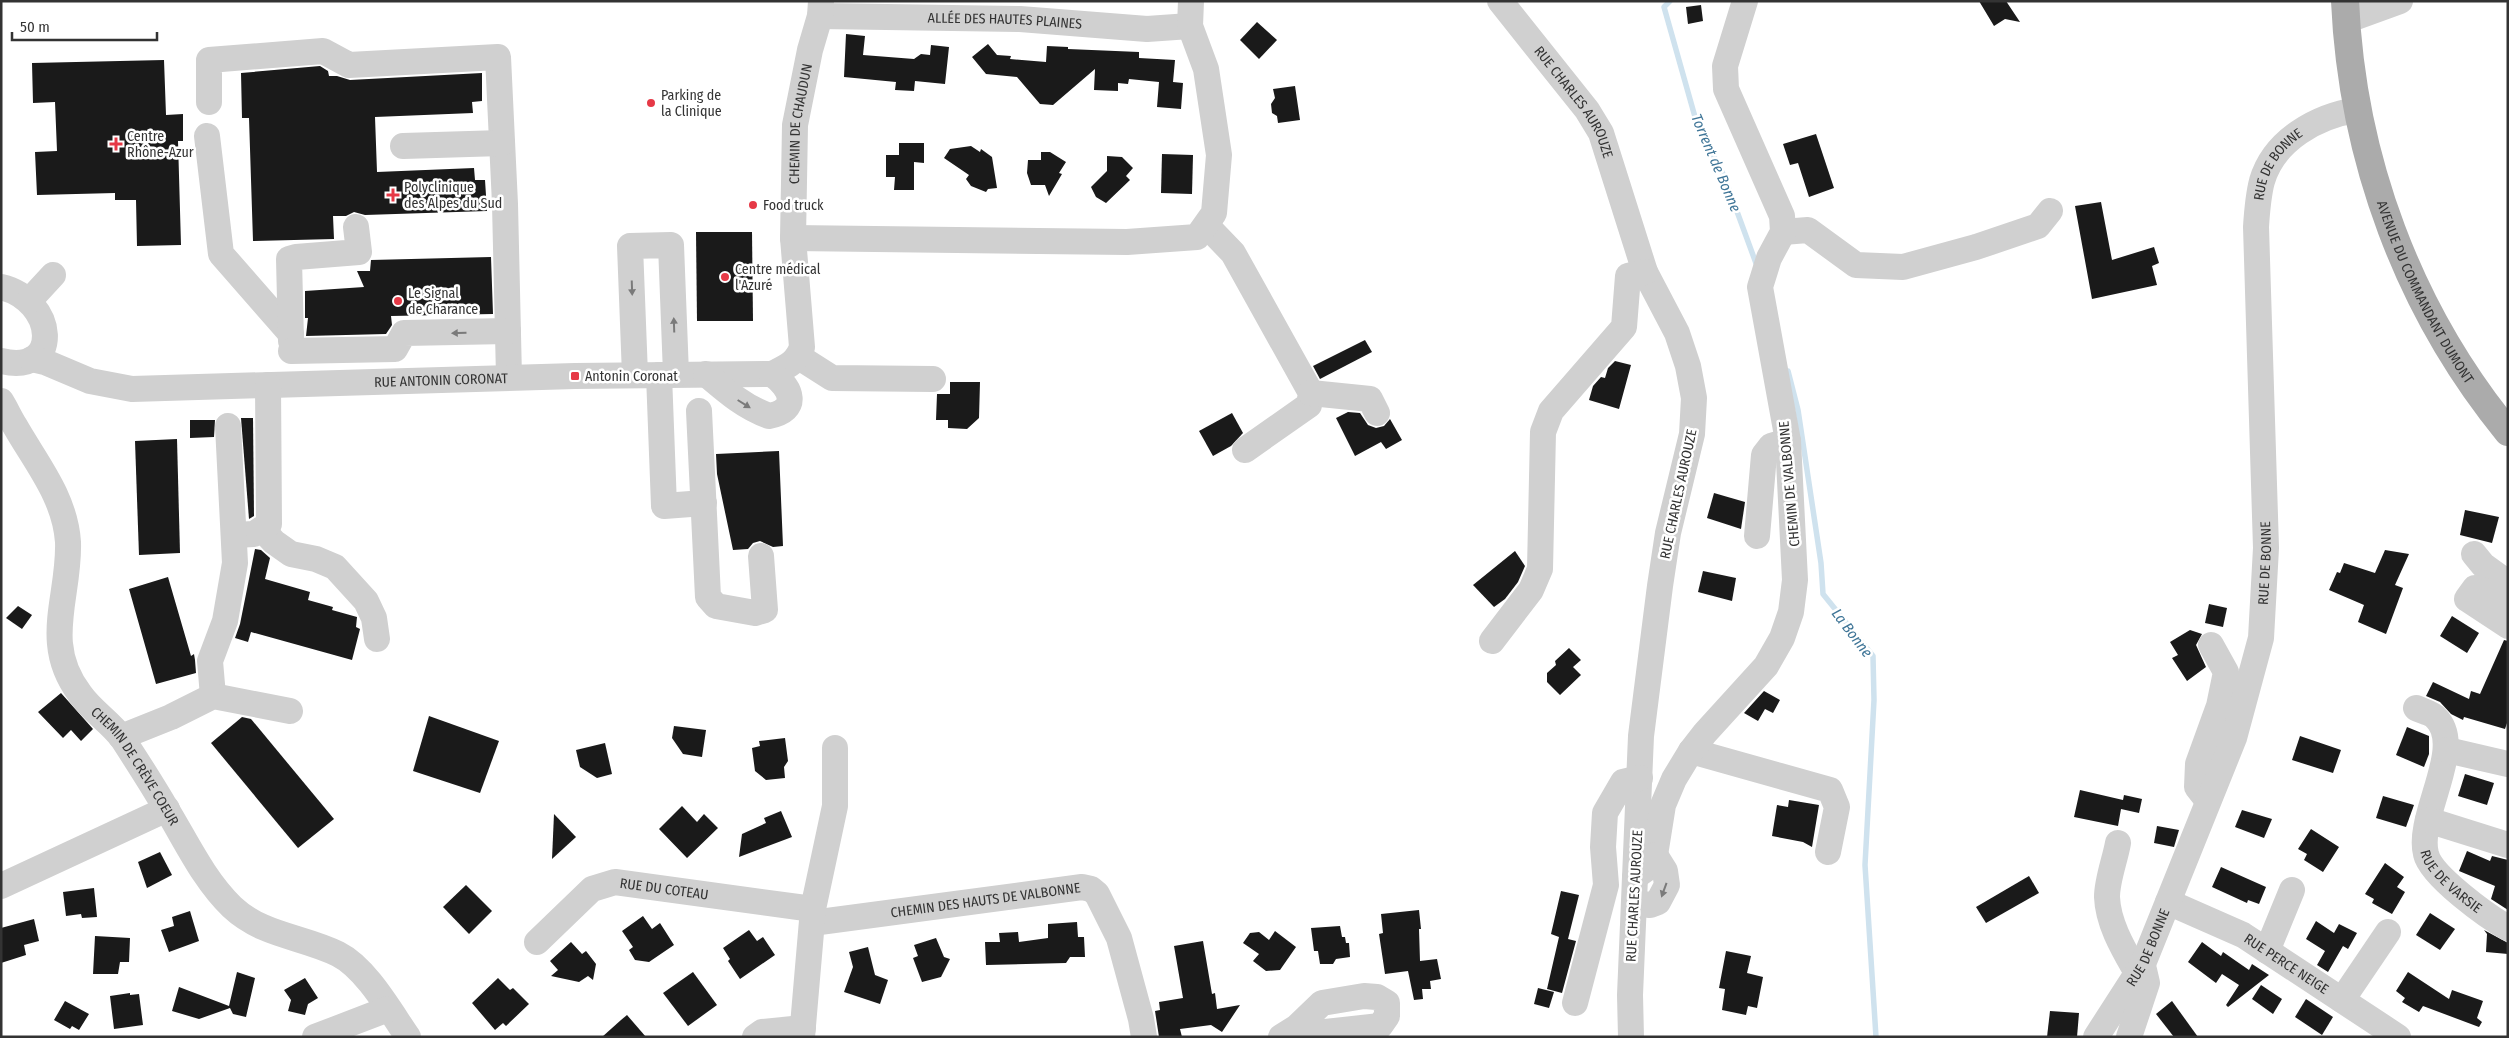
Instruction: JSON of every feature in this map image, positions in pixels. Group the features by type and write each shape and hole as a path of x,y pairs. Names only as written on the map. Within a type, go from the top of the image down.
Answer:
{"main road":[{"name":"AVENUE DU COMMANDANT DUMONT","path":"2346,19 2357,110 2363,142 2400,252 2420,297 2445,342 2508,432"}],"street":[{"name":"RUE CHARLES AUROUZE","path":"1500,1 1587,110 1601,133 1645,272 1677,333 1688,366 1694,398 1692,434 1668,533 1641,736 1630,995 1631,1037"},
{"path":"1745,1 1725,66 1726,89 1782,216 1783,232 1808,230 1856,265 1903,267 1976,247 2038,226 2050,211"},
{"path":"2346,19 2400,1"},
{"name":"ALLÉE DES HAUTES PLAINES","path":"820,8 1020,19 1147,29 1190,14"},
{"name":"CHEMIN DE CHAUDUN","path":"787,365 802,347 793,238 795,125 820,8"},
{"path":"793,238 1127,242 1197,237 1207,226 1214,213 1219,155 1206,69 1190,14"},
{"path":"209,102 209,60 323,51 349,65 498,57 509,377"},
{"name":"RUE DE BONNE","path":"2096,1037 2140,968 2168,902 2234,738 2248,694 2261,638 2266,548 2256,227 2260,193 2270,162 2297,133 2325,119 2357,110"},
{"path":"207,136 221,254 291,343 395,349 404,333 508,331"},
{"path":"403,146 502,143"},
{"path":"1207,226 1233,253 1311,393 1309,405 1245,450"},
{"path":"234,535 254,534 263,530 269,524 279,385 291,343 289,260 296,257 359,252 356,227"},
{"name":"CHEMIN DE VALBONNE","path":"1636,877 1649,867 1655,855 1663,805 1674,779 1691,751 1766,666 1782,638 1791,612 1795,580 1788,441 1760,287 1769,258 1783,232"},
{"path":"1492,641 1531,590 1540,569 1543,432 1550,411 1624,327 1628,276 1645,272"},
{"path":"29,301 53,275"},
{"path":"1,287 18,293 29,301 41,316 46,332 64,357 90,381"},
{"name":"CHEMIN DE CRÈVE COEUR","path":"46,332 43,347 17,362 4,405 42,468 57,497 63,515 68,542 59,617 60,642 64,664 80,695 121,737 167,809 190,851 214,886 231,906 250,922 339,955 358,970 408,1037"},
{"name":"RUE ANTONIN CORONAT","path":"17,362 45,362 90,381 132,389 509,377 706,374 787,365"},
{"path":"706,374 736,399 754,410 769,416 785,410 790,402 790,394 786,386 787,365 832,378 933,379"},
{"path":"656,374 664,506 704,503"},
{"path":"1311,393 1370,399 1377,413"},
{"path":"699,411 708,598 716,606 755,613 765,610 761,556"},
{"path":"213,696 210,661 225,621 235,563 228,426"},
{"path":"1757,536 1764,455 1770,446 1788,441"},
{"path":"263,530 274,542 291,554 316,559 335,567 341,572 366,600 374,618 377,639"},
{"path":"2474,554 2482,565 2508,583"},
{"path":"2508,599 2475,588 2467,599 2508,626"},
{"path":"2208,802 2197,787 2198,764 2219,706 2226,672 2211,645"},
{"path":"121,737 171,718 213,696 290,711"},
{"path":"2416,708 2436,717 2443,727 2447,750 2508,764"},
{"path":"755,1037 762,1032 803,1032 813,916 835,806 834,748"},
{"name":"RUE DE VARSIE","path":"2447,750 2423,839 2426,857 2446,882 2494,921 2508,928"},
{"path":"1691,751 1830,790 1837,807 1828,852"},
{"path":"1575,1003 1606,885 1603,846 1605,813 1623,782 1640,778"},
{"path":"1,886 167,809"},
{"path":"2428,820 2508,845"},
{"path":"2118,843 2107,896 2120,944 2140,968 2147,983 2129,1037"},
{"path":"1634,903 1650,905 1658,902 1667,885 1665,871 1655,855"},
{"name":"RUE DU COTEAU","path":"537,942 592,889 615,882 813,916"},
{"name":"CHEMIN DES HAUTS DE VALBONNE","path":"813,916 1082,887 1090,889 1097,894 1119,938 1142,1019 1144,1037"},
{"path":"2267,950 2292,890"},
{"name":"RUE PERCE NEIGE","path":"2168,902 2243,935 2398,1037"},
{"path":"2342,1000 2388,932"},
{"path":"315,1037 388,1009"}],"building":[{"path":"1979,1 2006,1 2020,22 2005,19 1994,26"},
{"path":"1701,5 1703,21 1688,24 1686,7"},
{"path":"1257,22 1277,40 1259,59 1240,40"},
{"path":"846,34 865,36 863,55 914,59 921,54 930,55 931,45 949,47 945,84 915,81 914,91 895,90 896,82 844,77"},
{"path":"988,44 997,55 1011,56 1010,59 1046,62 1047,46 1068,47 1068,49 1139,52 1139,58 1175,60 1173,82 1183,83 1181,109 1157,107 1159,82 1129,79 1128,84 1118,83 1118,91 1094,90 1095,69 1053,105 1040,104 1017,77 986,74 972,57"},
{"name":"Centre Rhône-Azur","path":"164,60 166,115 183,114 183,141 178,141 181,245 137,246 136,200 115,200 115,193 37,195 35,152 57,151 55,102 33,103 32,63"},
{"path":"320,66 328,71 329,76 350,80 482,73 482,101 472,102 473,113 375,117 377,172 474,168 475,180 485,180 487,211 365,215 354,212 346,216 333,216 334,239 253,241 249,118 242,118 241,73"},
{"path":"1295,86 1300,120 1278,123 1277,116 1272,113 1271,104 1275,98 1273,89"},
{"path":"1816,134 1834,188 1809,197 1798,163 1790,165 1783,144"},
{"path":"899,143 924,143 924,163 914,162 914,190 894,190 895,177 886,177 886,155 899,155"},
{"path":"971,146 980,152 981,149 992,157 997,188 988,189 986,192 971,186 966,179 969,175 944,158 950,149"},
{"path":"1041,152 1050,152 1066,162 1059,173 1062,174 1049,196 1045,185 1031,185 1027,173 1028,160 1041,160"},
{"path":"1162,154 1193,155 1192,194 1161,193"},
{"path":"1107,156 1122,157 1133,168 1126,176 1130,180 1106,203 1096,197 1091,187 1107,171"},
{"path":"2101,202 2112,260 2154,247 2159,263 2152,266 2157,285 2092,299 2075,206"},
{"name":"Centre médical l'Azuré","path":"696,232 752,232 753,321 697,321"},
{"name":"Le Signal de Charance","path":"491,257 493,314 391,316 392,325 386,334 306,336 308,318 305,318 305,291 364,287 357,271 370,271 371,260"},
{"path":"1365,340 1372,352 1320,379 1313,366"},
{"path":"1615,361 1631,365 1619,409 1589,400 1593,386 1601,377 1605,378 1608,368"},
{"path":"950,382 980,382 979,418 967,429 948,428 948,420 936,420 937,394 950,394"},
{"path":"1348,412 1360,413 1368,425 1376,428 1384,426 1390,419 1402,440 1386,449 1381,442 1355,456 1336,418"},
{"path":"1232,413 1243,433 1231,446 1213,456 1199,431"},
{"path":"241,418 253,418 254,516 249,519"},
{"path":"190,420 215,420 214,437 190,438"},
{"path":"177,439 180,553 139,555 135,441"},
{"path":"779,451 783,546 773,547 760,541 753,543 748,549 733,550 717,474 716,454"},
{"path":"1714,493 1745,502 1741,529 1707,518"},
{"path":"2465,510 2499,517 2492,543 2460,535"},
{"path":"255,549 261,550 270,558 265,579 310,592 308,600 333,607 332,610 357,617 356,627 360,629 352,660 251,632 248,642 235,638 240,624"},
{"path":"2385,550 2409,554 2395,585 2403,588 2386,634 2358,622 2364,605 2329,590 2337,572 2340,573 2344,563 2375,573"},
{"path":"1515,551 1525,566 1518,582 1505,599 1494,607 1473,585"},
{"path":"1703,571 1736,578 1732,601 1698,592"},
{"path":"168,577 191,656 194,654 196,673 156,684 129,589"},
{"path":"2209,604 2227,608 2223,627 2205,623"},
{"path":"18,606 32,615 22,629 6,618"},
{"path":"2452,616 2479,633 2467,653 2440,636"},
{"path":"2190,630 2202,634 2196,645 2206,667 2187,681 2172,658 2178,655 2170,642"},
{"path":"2504,640 2508,641 2508,720 2505,729 2464,717 2463,720 2451,714 2440,702 2426,696 2433,682 2469,699 2471,691 2480,694"},
{"path":"1569,648 1581,660 1573,667 1581,675 1560,695 1547,682 1547,673 1556,665 1555,661"},
{"path":"1764,691 1780,700 1773,713 1765,709 1758,721 1744,713"},
{"path":"61,693 93,729 81,741 71,730 63,738 38,712"},
{"path":"429,716 499,741 480,793 413,771"},
{"path":"242,717 251,719 334,819 298,848 211,743"},
{"path":"674,726 706,730 702,757 683,754 672,738"},
{"path":"2407,727 2429,736 2429,754 2424,767 2396,755"},
{"path":"2300,736 2341,750 2333,773 2292,760"},
{"path":"785,738 788,761 784,767 785,778 766,780 755,771 752,748 760,746 759,741"},
{"path":"605,743 612,774 597,778 580,767 576,750"},
{"path":"2465,774 2494,783 2487,805 2458,796"},
{"path":"2080,790 2123,800 2124,795 2142,799 2139,813 2121,809 2118,826 2074,817"},
{"path":"2383,796 2414,805 2406,827 2376,818"},
{"path":"1789,800 1819,805 1812,847 1803,842 1772,836 1777,805 1788,807"},
{"path":"682,806 697,822 704,814 718,828 687,858 659,829"},
{"path":"2242,810 2272,819 2264,838 2235,827"},
{"path":"781,811 792,837 739,857 742,834 766,823 764,818"},
{"path":"554,814 576,837 552,859"},
{"path":"2157,826 2179,830 2174,847 2154,843"},
{"path":"2311,829 2339,847 2323,872 2304,860 2307,854 2298,849"},
{"path":"2467,851 2490,861 2492,856 2508,860 2508,910 2491,899 2495,886 2459,871"},
{"path":"160,852 172,875 147,888 138,862"},
{"path":"2385,863 2404,877 2397,887 2405,892 2392,914 2372,903 2374,899 2365,894"},
{"path":"2221,867 2266,887 2259,904 2248,900 2247,903 2212,887"},
{"path":"2029,876 2039,893 1986,923 1976,907"},
{"path":"466,885 492,911 469,934 443,907"},
{"path":"94,888 97,917 82,918 81,914 66,916 63,892"},
{"path":"1561,891 1579,895 1568,939 1576,941 1562,993 1547,989 1559,937 1551,934"},
{"path":"1419,910 1421,929 1419,929 1420,961 1437,959 1441,979 1430,981 1431,989 1422,989 1423,999 1414,1000 1408,971 1385,974 1379,934 1383,933 1381,914"},
{"path":"190,911 199,941 169,952 161,930 174,926 172,917"},
{"path":"2430,913 2455,929 2440,950 2416,935"},
{"path":"643,916 652,929 660,923 674,945 649,962 635,960 629,950 633,947 622,931"},
{"path":"34,919 39,941 24,945 26,955 1,963 1,928"},
{"path":"2316,921 2334,933 2339,924 2357,933 2348,949 2343,946 2328,972 2317,965 2325,951 2306,939"},
{"path":"1077,922 1078,937 1084,937 1085,957 1070,957 1066,963 986,965 985,942 1000,942 999,933 1018,932 1019,942 1048,938 1048,924"},
{"path":"1340,926 1342,937 1345,937 1346,943 1349,943 1350,957 1336,959 1333,964 1320,964 1318,951 1314,951 1311,928"},
{"path":"749,930 757,941 763,937 775,955 740,979 728,961 730,959 723,948"},
{"path":"2484,930 2508,943 2508,954 2486,952 2487,934"},
{"path":"1275,931 1296,947 1280,970 1266,971 1253,961 1259,954 1243,943 1250,933 1259,932 1269,940"},
{"path":"95,936 130,938 129,962 120,962 118,974 93,974"},
{"path":"936,938 944,957 950,959 941,977 922,982 913,958 918,956 914,945"},
{"path":"1203,941 1212,994 1215,993 1217,1009 1240,1005 1222,1032 1211,1025 1180,1029 1182,1037 1159,1037 1155,1011 1160,1010 1159,1002 1183,998 1174,946"},
{"path":"571,942 582,954 586,951 596,964 593,980 588,976 579,982 551,976 558,970 550,961"},
{"path":"2202,942 2221,956 2223,952 2249,970 2252,964 2269,975 2228,1007 2226,1005 2239,985 2222,974 2216,983 2188,962"},
{"path":"868,947 875,975 888,980 880,1004 844,992 853,967 849,952"},
{"path":"1726,951 1751,956 1747,973 1763,977 1757,1008 1748,1006 1746,1015 1722,1010 1725,989 1719,988"},
{"path":"237,972 255,978 246,1017 233,1014 230,1008 199,1019 172,1011 179,987 229,1006"},
{"path":"693,972 717,1005 688,1026 663,993"},
{"path":"2408,972 2449,999 2452,990 2483,1001 2477,1018 2482,1022 2479,1027 2423,1006 2419,1012 2402,1002 2405,998 2396,991"},
{"path":"305,978 318,998 308,1004 305,1015 288,1011 291,1000 284,990"},
{"path":"498,978 510,990 513,988 529,1004 506,1026 503,1023 495,1030 472,1003"},
{"path":"2261,985 2282,999 2273,1014 2252,999"},
{"path":"1538,988 1554,992 1549,1008 1534,1004"},
{"path":"130,993 130,995 139,994 143,1025 114,1029 110,996"},
{"path":"2306,999 2333,1017 2322,1035 2295,1017"},
{"path":"65,1001 89,1014 79,1030 72,1026 70,1029 54,1020"},
{"path":"2172,1001 2198,1037 2174,1037 2156,1014"},
{"path":"2050,1011 2079,1013 2077,1037 2047,1037"},
{"path":"627,1015 646,1037 602,1037 621,1020"}],"waterway":[{"name":"Torrent de Bonne","path":"1670,1 1664,7 1697,124 1724,176 1757,266"},
{"name":"La Bonne","path":"1788,371 1798,410 1821,563 1823,594 1873,656 1874,700 1865,865 1876,1037"}],"place":[{"name":"Parking de la Clinique","path":"651,103"},
{"name":"Centre Rhône-Azur","path":"116,144"},
{"name":"Polyclinique des Alpes du Sud","path":"393,195"},
{"name":"Food truck","path":"753,205"},
{"name":"Centre médical l'Azuré","path":"725,277"},
{"name":"Le Signal de Charance","path":"398,301"},
{"name":"Antonin Coronat","path":"575,376"}]}
